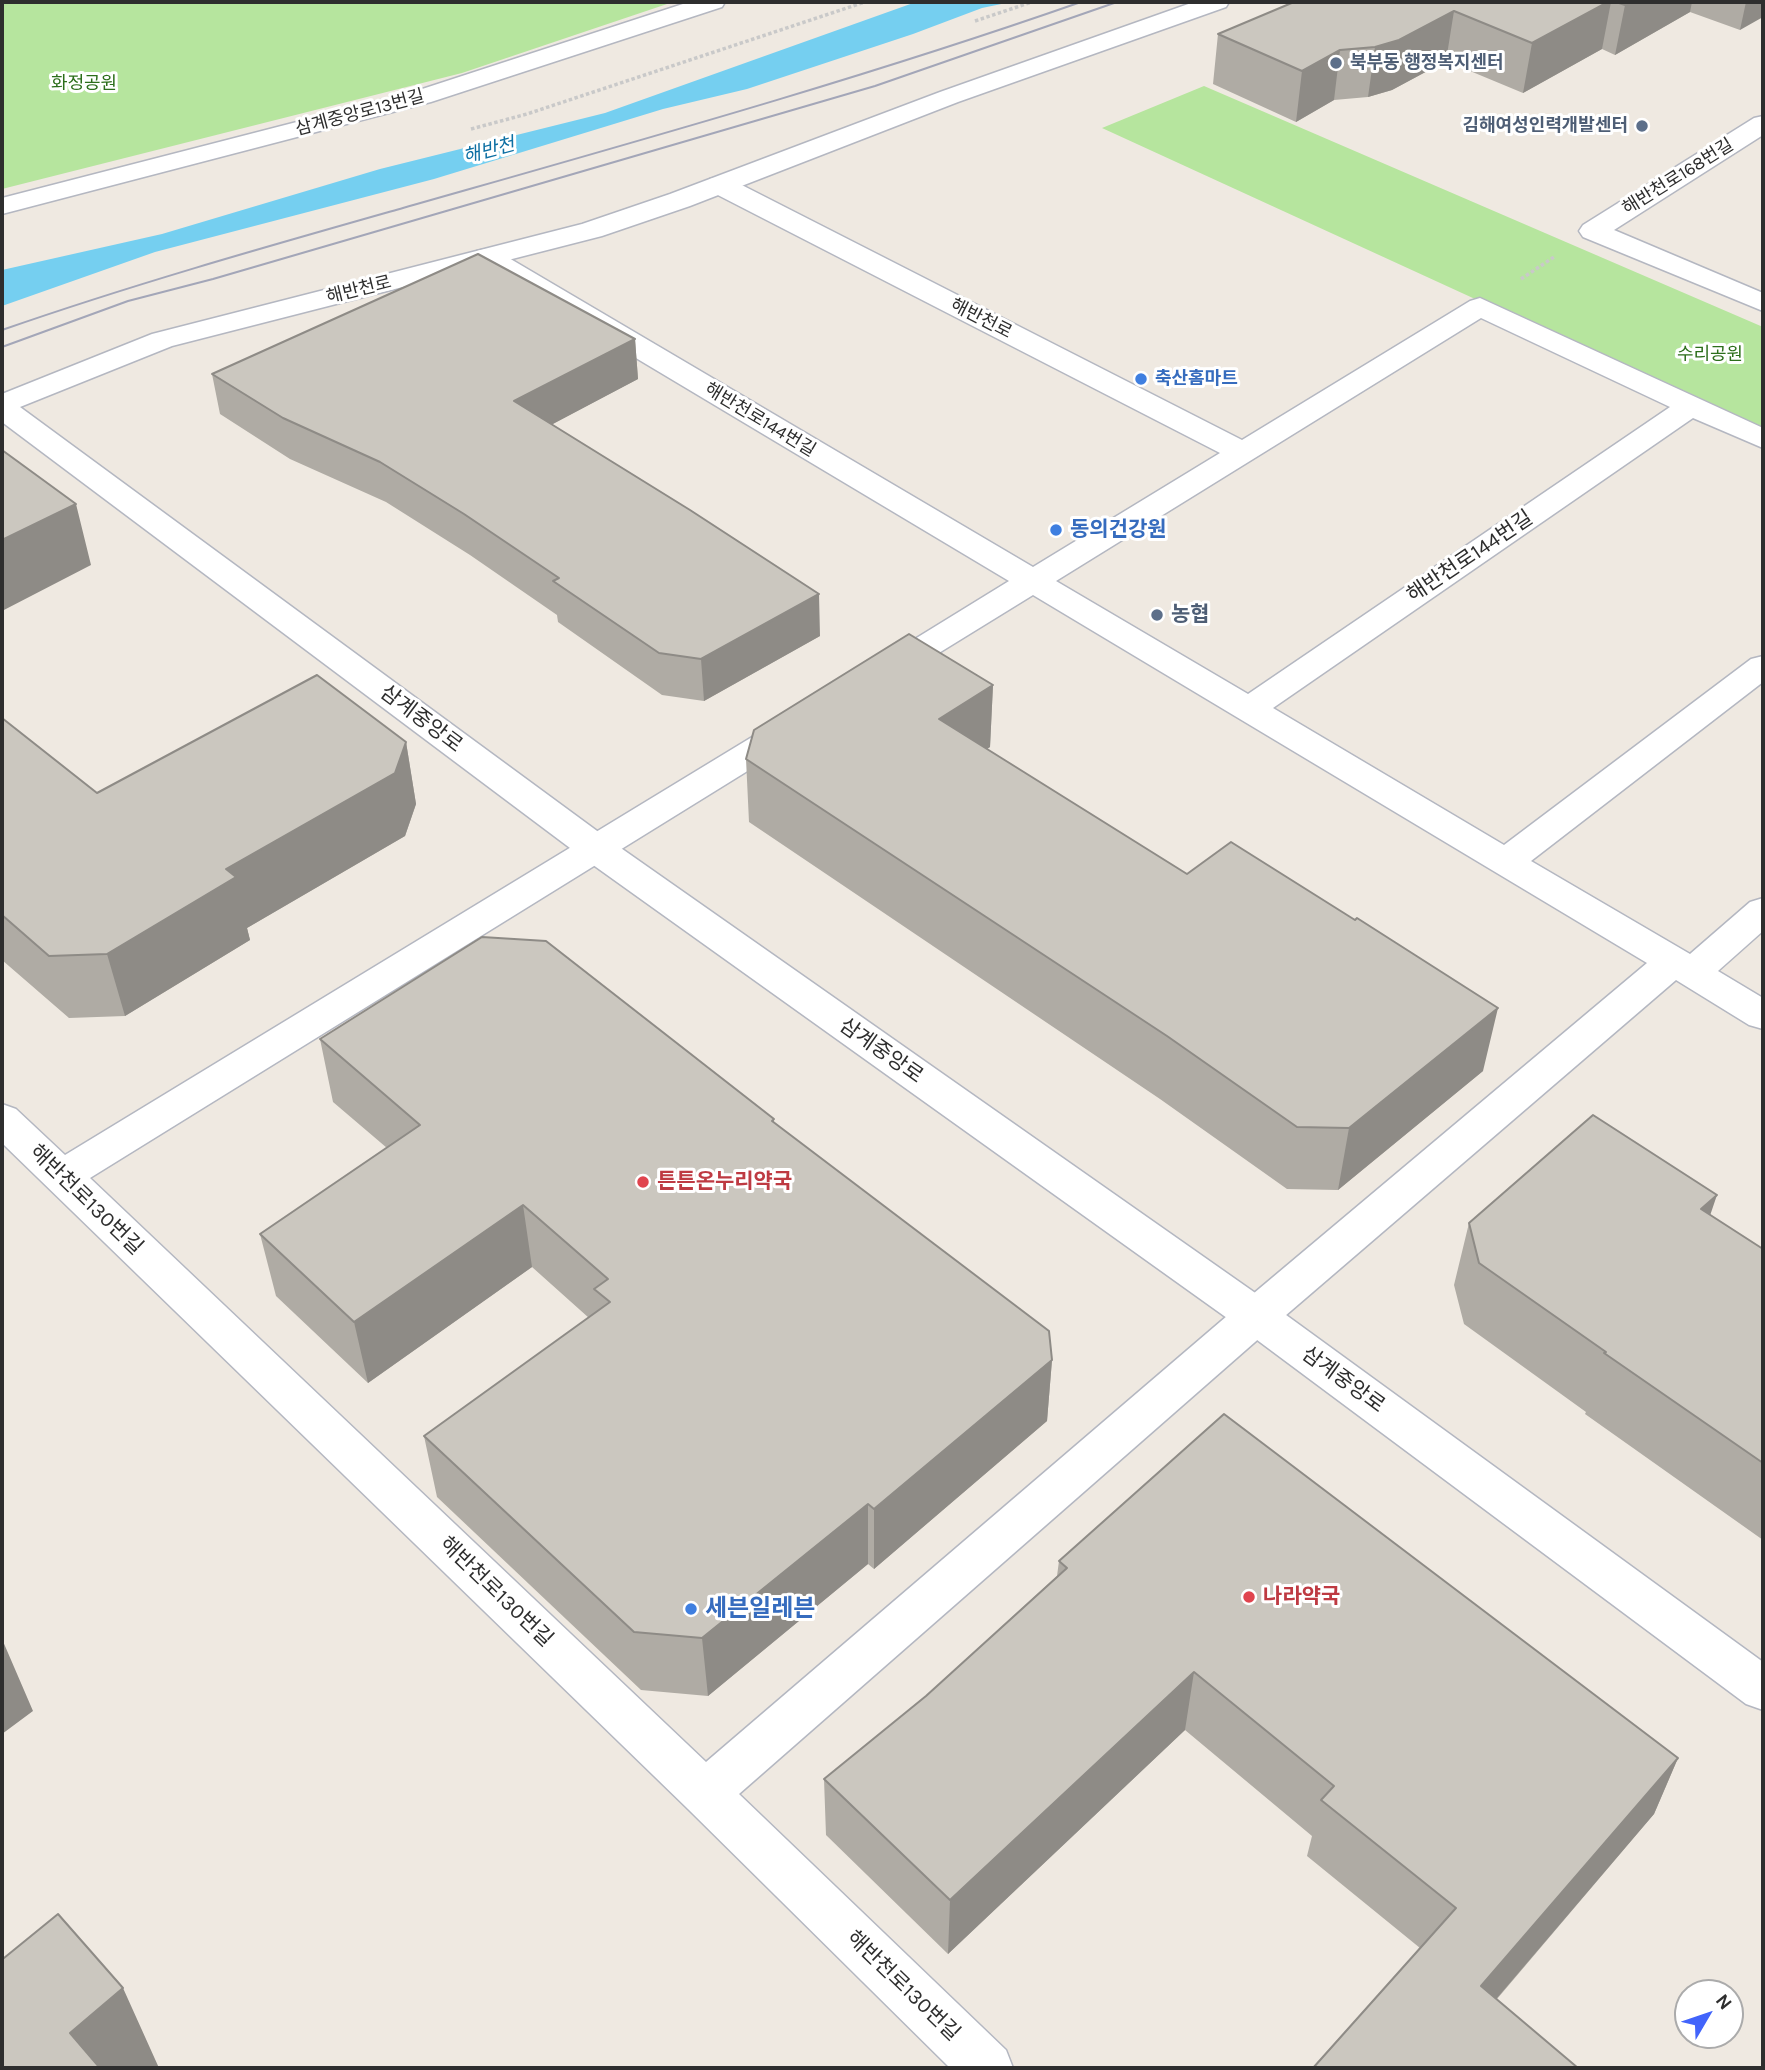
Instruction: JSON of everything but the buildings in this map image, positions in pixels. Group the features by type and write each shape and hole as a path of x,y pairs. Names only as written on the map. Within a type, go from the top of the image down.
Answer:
{"street":[{"name":"삼계중앙로13번길","path":"2,206 422,97 713,2"},
{"name":"해반천로","path":"2,406 162,340 592,230 720,185 949,97 1217,2"},
{"name":"해반천로168번길","path":"1593,231 1763,124"},
{"name":"해반천로","path":"720,185 1241,452"},
{"path":"1593,231 1763,303"},
{"name":"해반천로144번길","path":"487,257 1763,1015"},
{"path":"856,690 1479,307 1763,439"},
{"name":"해반천로144번길","path":"1249,709 1692,405"},
{"name":"삼계중앙로","path":"2,406 595,848 1256,1316 1763,1689"},
{"path":"1506,862 1763,666"},
{"path":"62,1176 820,711"},
{"path":"705,1793 1256,1316 1683,968 1763,911"},
{"name":"해반천로130번길","path":"2,1119 705,1793 987,2068"}],"path":[{"path":"975,21 1032,2"},
{"path":"1479,307 1593,231"}],"green space":[{"name":"화정공원","path":"2,2 673,2 462,73 2,189"},
{"name":"수리공원","path":"1204,86 1763,327 1763,431 1102,128"}],"water":[{"name":"해반천","path":"916,2 1011,2 982,8 747,89 663,109 434,179 155,252 2,306 2,270 162,234 380,169 605,113"}],"tram line":[{"path":"2,330 202,266 829,84 1081,2"},
{"path":"2,347 128,301 213,279 875,86 1117,2"}],"place":[{"name":"북부동 행정복지센터","path":"1336,63"},
{"name":"김해여성인력개발센터","path":"1642,126"},
{"name":"축산홈마트","path":"1141,379"},
{"name":"동의건강원","path":"1056,530"},
{"name":"농협","path":"1157,615"},
{"name":"튼튼온누리약국","path":"643,1182"},
{"name":"나라약국","path":"1249,1597"},
{"name":"세븐일레븐","path":"691,1609"}]}
